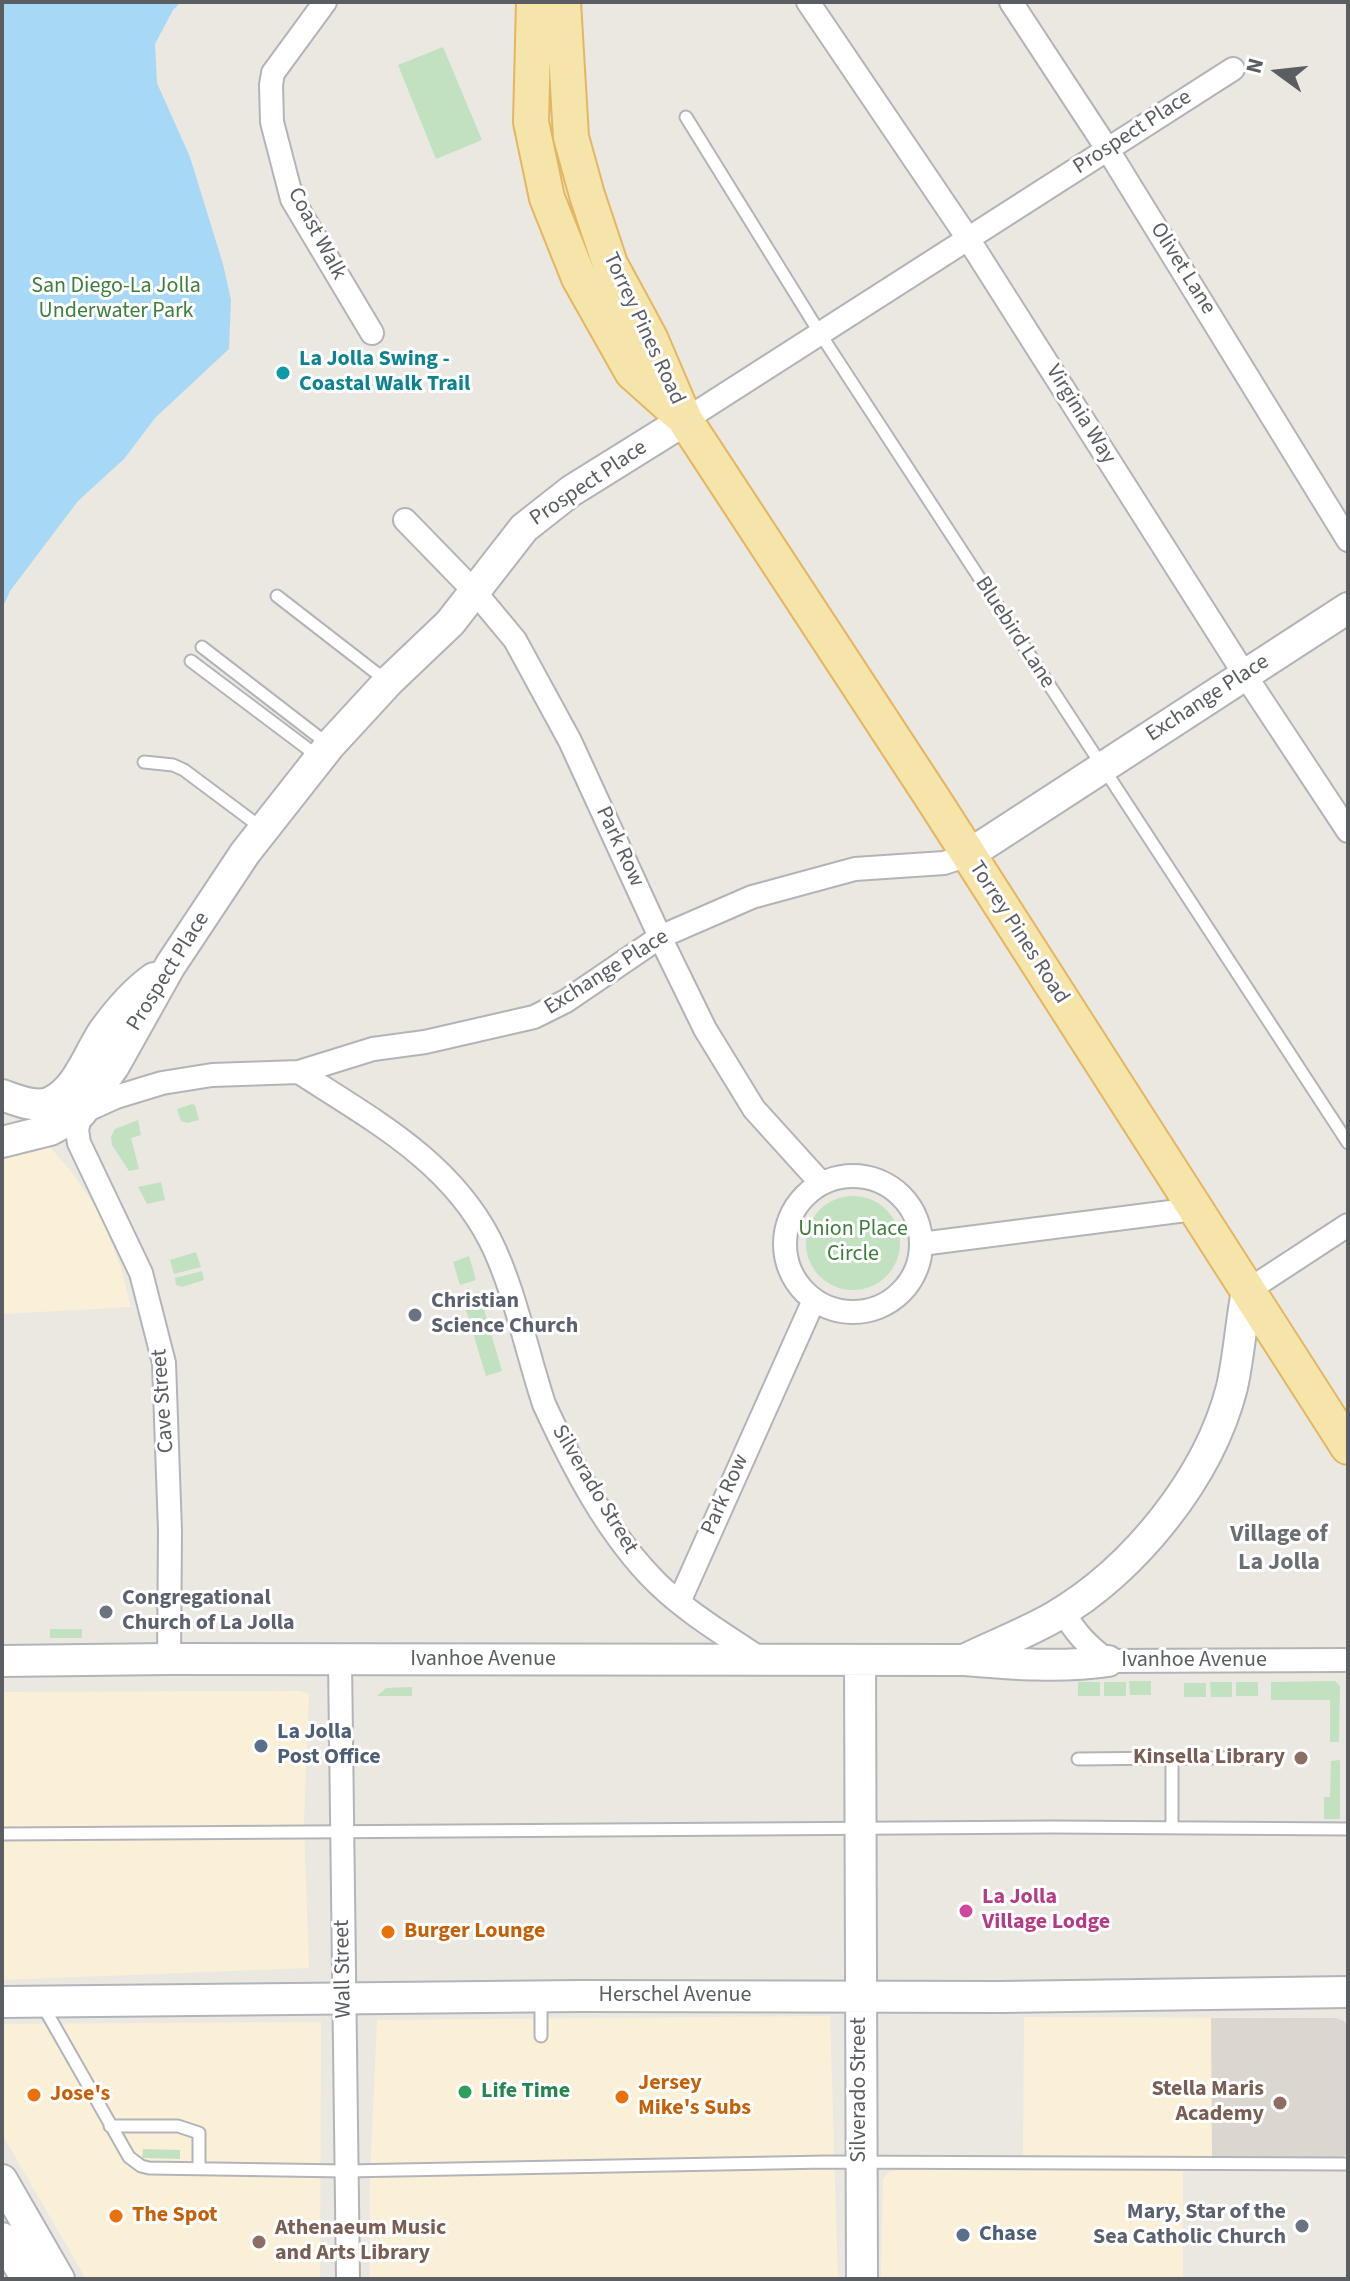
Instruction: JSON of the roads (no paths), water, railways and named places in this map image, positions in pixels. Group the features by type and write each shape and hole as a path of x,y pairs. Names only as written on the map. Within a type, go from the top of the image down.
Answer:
{"main road":[{"name":"Torrey Pines Road","path":"534,2 531,122 547,198 579,278 632,372 685,420"},
{"name":"Torrey Pines Road","path":"563,2 571,137 587,195 610,264 650,338 685,420 1348,1447"}],"street":[{"name":"Coast Walk","path":"325,2 273,73 272,122 292,199 372,333"},
{"name":"Virginia Way","path":"808,2 967,237 1245,675 1348,831"},
{"name":"Olivet Lane","path":"1011,2 1108,150 1348,540"},
{"name":"Prospect Place","path":"81,1113 114,1066 170,966 245,853 325,752 388,682 450,623 524,528 571,491 821,335 967,237 1233,69"},
{"name":"Park Row","path":"405,520 475,592 515,640 570,741 705,1029 754,1109 821,1183"},
{"name":"Exchange Place","path":"81,1113 116,1097 178,1080 228,1074 299,1072 373,1049 425,1042 534,1017 566,1001 660,937 752,897 855,869 944,863 968,855 1348,608"},
{"path":"2,1095 38,1105 51,1102 69,1088 132,994 170,966"},
{"name":"Silverado Street","path":"299,1072 385,1125 459,1193 491,1242 544,1404 574,1465 629,1553 679,1602 762,1660"},
{"path":"2,1142 50,1130 81,1113"},
{"name":"Cave Street","path":"81,1113 77,1130 79,1143 141,1273 164,1363 170,1516 169,1659"},
{"path":"843,1176 866,1177 888,1185 905,1200 917,1221 921,1244 918,1265 908,1284 890,1302 875,1309 854,1312 833,1310 814,1300 797,1284 787,1263 785,1240 790,1217 803,1198 821,1183 843,1176"},
{"path":"921,1244 1194,1209"},
{"path":"965,1660 1063,1611 1106,1581 1171,1512 1206,1455 1232,1388 1247,1291 1348,1225"},
{"name":"Park Row","path":"679,1602 814,1300"},
{"name":"Ivanhoe Avenue","path":"1063,1611 1087,1646 1108,1661"},
{"name":"Wall Street","path":"340,1660 348,2279"},
{"name":"Ivanhoe Avenue","path":"2,1661 965,1660 1083,1665 1108,1661 1348,1660"},
{"name":"Silverado Street","path":"860,1661 862,2279"},
{"name":"Herschel Avenue","path":"2,2002 1348,1992"},
{"path":"2,2180 59,2279"},
{"path":"2,2238 27,2279"}],"lane":[{"name":"Bluebird Lane","path":"686,117 821,335 1348,1143"},
{"path":"277,596 388,682"},
{"path":"202,647 325,752"},
{"path":"191,661 325,752"},
{"path":"144,762 173,765 184,770 264,829"},
{"path":"1172,1758 1172,1828"},
{"path":"1078,1759 1266,1758"},
{"path":"2,1834 1348,1829"},
{"path":"541,1997 541,2036"},
{"path":"41,2002 110,2126 129,2157 141,2166 346,2171 860,2163 1348,2164"},
{"path":"110,2126 178,2126 199,2133 199,2168"}],"water":[{"name":"San Diego-La Jolla Underwater Park","path":"2,2 181,2 173,10 155,44 157,83 190,157 231,300 229,349 155,418 124,459 78,501 10,591 2,609"}],"place":[{"name":"La Jolla Swing - Coastal Walk Trail","path":"283,373"},
{"name":"Christian Science Church","path":"415,1315"},
{"name":"Congregational Church of La Jolla","path":"106,1612"},
{"name":"La Jolla Post Office","path":"261,1746"},
{"name":"Kinsella Library","path":"1301,1758"},
{"name":"La Jolla Village Lodge","path":"966,1911"},
{"name":"Burger Lounge","path":"388,1932"},
{"name":"Life Time","path":"465,2092"},
{"name":"Jose's","path":"34,2095"},
{"name":"Jersey Mike's Subs","path":"622,2097"},
{"name":"Stella Maris Academy","path":"1280,2103"},
{"name":"The Spot","path":"116,2216"},
{"name":"Mary, Star of the Sea Catholic Church","path":"1302,2226"},
{"name":"Chase","path":"963,2235"},
{"name":"Athenaeum Music and Arts Library","path":"259,2242"}],"district":[{"name":"Village of La Jolla","path":"1279,1550"}],"park label":[{"name":"Union Place Circle","path":"853,1242"}]}
